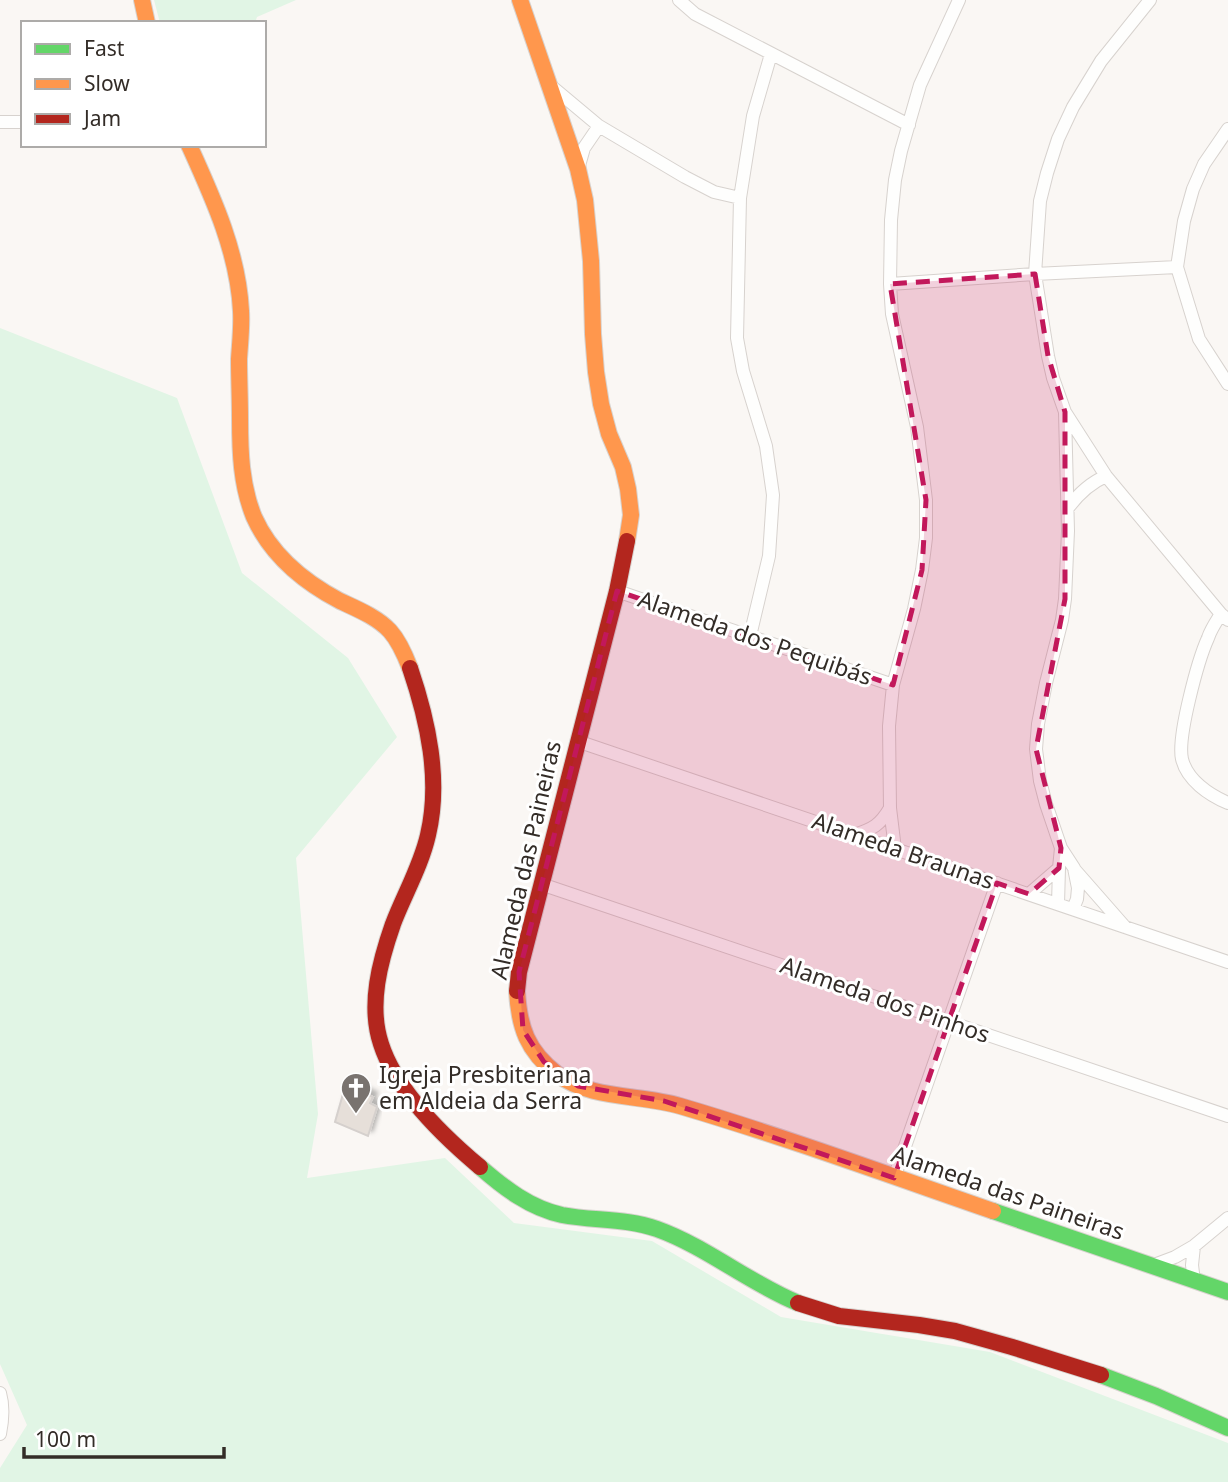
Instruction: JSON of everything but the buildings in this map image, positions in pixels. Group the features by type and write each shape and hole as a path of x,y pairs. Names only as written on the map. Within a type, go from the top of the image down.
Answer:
{"street":[{"path":"142,0 147,21"},
{"name":"Alameda das Paineiras","path":"520,0 578,169 585,200 596,372 606,424 623,467 631,515 617,591 519,972 518,1009 530,1047 557,1074 578,1086 599,1092 664,1101 722,1118 1228,1292"},
{"path":"679,0 695,14 908,125"},
{"path":"895,849 888,754 893,685 922,570 926,538 926,500 917,427 892,314 891,220 901,151 920,85 958,0"},
{"path":"1150,0 1101,61 1073,107 1058,139 1041,201 1035,275 1048,356 1065,412 1106,476 1225,617 1208,638 1199,666 1189,702 1182,758 1187,771 1197,783 1228,803"},
{"path":"750,636 769,556 773,495 766,446 743,371 737,338 740,198 752,116 771,54"},
{"path":"550,85 599,126 714,192 740,198"},
{"path":"562,123 579,109"},
{"path":"0,122 21,122"},
{"path":"578,169 584,148 599,126"},
{"path":"1228,129 1204,164 1193,189 1184,221 1177,267 1199,339 1228,384"},
{"path":"190,147 224,227 237,272 241,313 239,372 242,469 247,498 257,523 275,551 294,571 315,586 376,620 391,632 407,659 416,687 430,748 433,812 427,841 383,952 375,1009 382,1050 392,1072 424,1113 495,1181 535,1206 556,1213 655,1228 778,1296 809,1308 833,1316 947,1329 994,1341 1120,1381 1228,1428"},
{"path":"890,284 1177,267"},
{"path":"1065,412 1068,508 1065,598 1038,724 1036,749 1040,781 1061,848 1074,869 1125,927"},
{"path":"1066,473 1077,458 1091,454"},
{"path":"1068,508 1082,490 1106,476"},
{"name":"Alameda dos Pequibás","path":"617,591 893,685"},
{"name":"Alameda Braunas","path":"577,741 1228,962"},
{"path":"854,835 870,830 882,821 890,808"},
{"path":"1058,904 1061,848"},
{"path":"1029,894 1059,868"},
{"path":"1073,909 1078,888 1074,869"},
{"path":"894,1178 997,883"},
{"name":"Alameda dos Pinhos","path":"541,884 1228,1116"},
{"path":"1151,1266 1194,1246 1228,1218"},
{"path":"1194,1246 1194,1281"},
{"path":"0,1393 3,1418 0,1434"}],"highlighted area":[{"path":"1035,274 1048,356 1065,412 1065,599 1036,749 1061,848 1059,868 1029,894 997,883 894,1178 664,1101 578,1086 544,1062 523,1030 519,972 617,591 893,685 922,570 926,500 890,284"}],"green space":[{"path":"154,0 296,0 257,17 256,21 159,21"},
{"path":"0,328 177,398 242,573 348,658 397,737 296,858 318,1114 307,1178 445,1158 514,1223 652,1241 781,1317 990,1352 1228,1443 1228,1482 0,1482 0,1468 27,1425 0,1364"}],"traffic: fast":[{"path":"480,1167 508,1190 539,1208 562,1215 633,1223 657,1229 693,1245 762,1286 798,1303"},
{"path":"993,1211 1228,1292"},
{"path":"1101,1375 1228,1428"}],"traffic: slow":[{"path":"142,0 147,21"},
{"path":"520,0 578,169 585,200 596,372 609,434 623,467 628,489 631,515 627,541"},
{"path":"190,147 223,226 239,289 241,456 246,493 254,517 279,555 301,576 385,626 399,644 410,668"},
{"path":"517,991 526,1037 538,1056 570,1082 600,1092 680,1106 993,1211"}],"traffic: jam":[{"path":"517,991 519,972 617,591 627,541"},
{"path":"410,668 431,751 432,814 421,858 393,924 384,953 377,983 377,1029 388,1062 409,1095 436,1127 480,1167"},
{"path":"798,1303 839,1316 955,1331 1101,1375"}],"place":[{"name":"Igreja Presbiteriana em Aldeia da Serra","path":"356,1115"}]}
